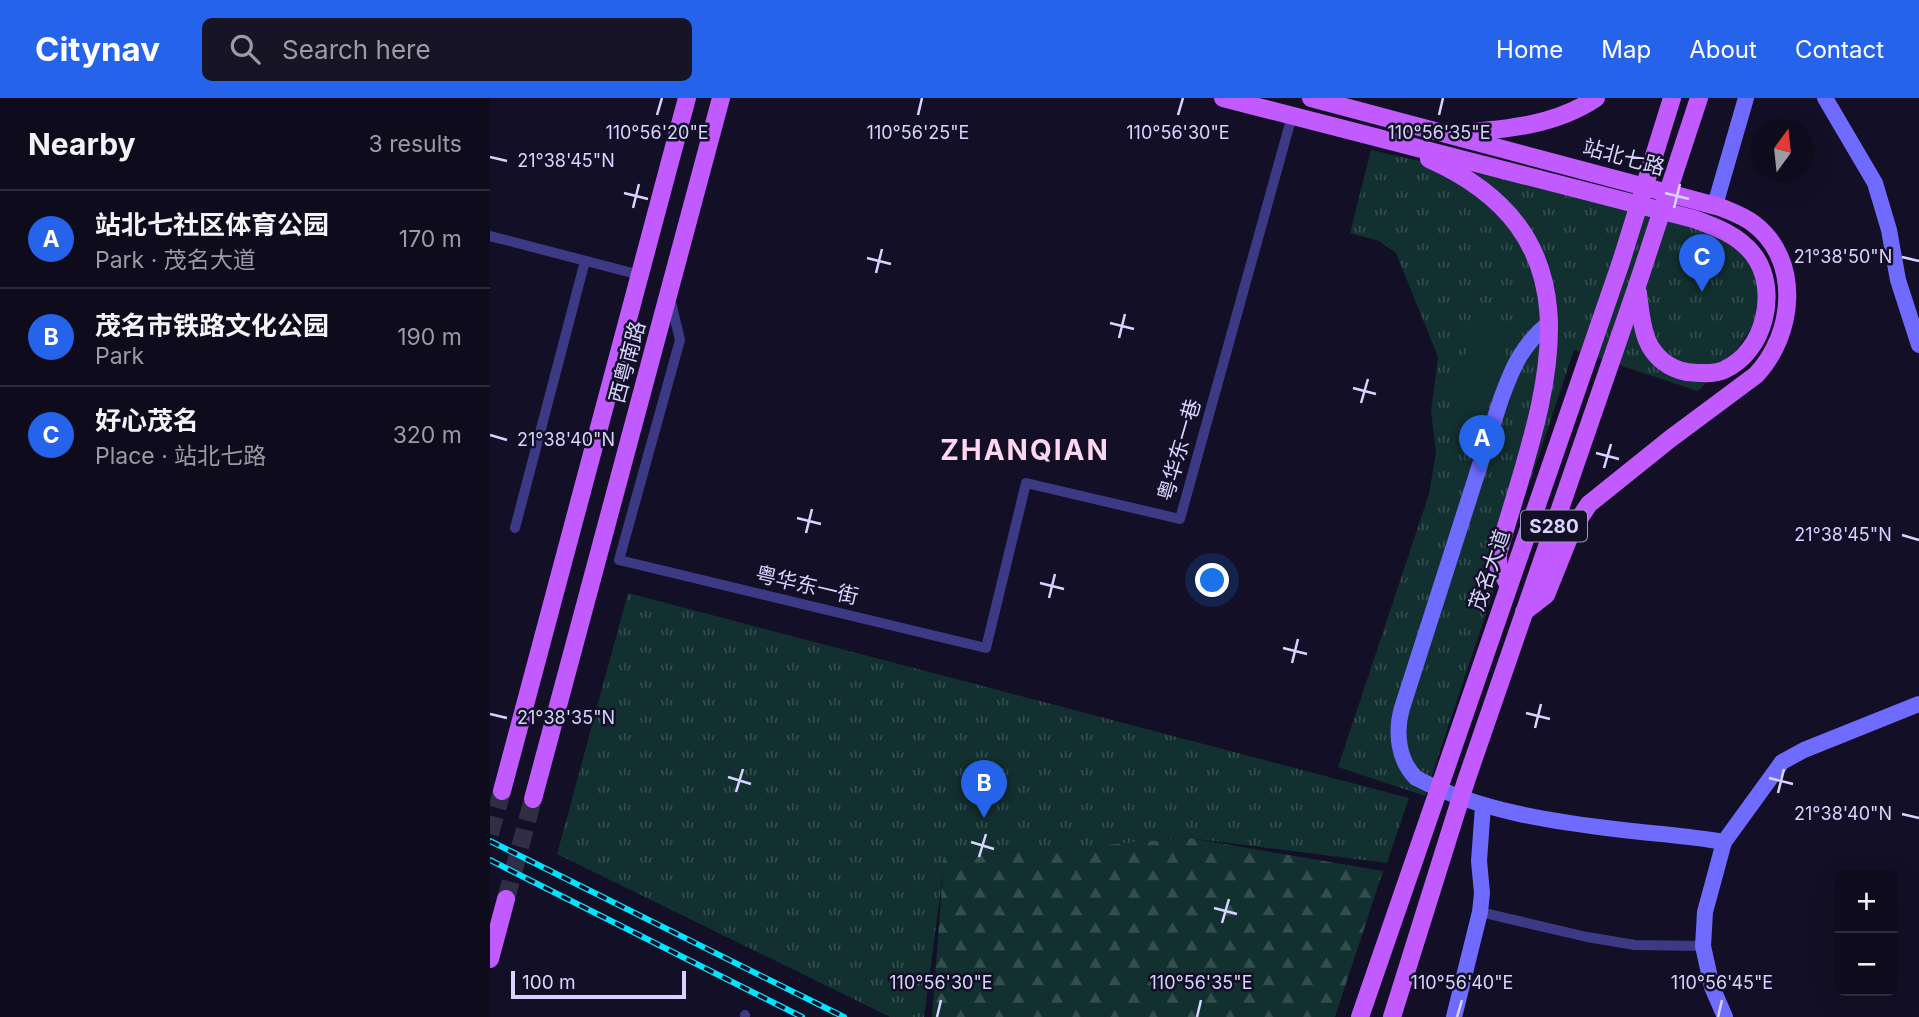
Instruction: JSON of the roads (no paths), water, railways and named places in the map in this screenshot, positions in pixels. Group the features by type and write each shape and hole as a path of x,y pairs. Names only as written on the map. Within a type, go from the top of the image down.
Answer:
{"main road":[{"name":"西粤南路","path":"502,791 687,98"},
{"name":"西粤南路","path":"533,799 721,98"},
{"name":"站北七路","path":"1223,98 1714,226 1743,244 1758,261 1766,284 1767,307 1749,349 1733,365 1716,372 1681,371 1658,358 1647,341 1642,325 1640,278"},
{"name":"站北七路","path":"1311,98 1715,205 1755,225 1776,251 1788,289 1788,306 1786,323 1774,352 1756,375 1589,504 1573,528 1546,595 1524,612"},
{"path":"1449,134 1527,127 1595,98"},
{"name":"茂名大道","path":"1360,1017 1621,262 1672,98"},
{"name":"S280","path":"1392,1017 1466,781 1640,278 1699,98"},
{"path":"1381,140 1464,177 1489,195 1510,215 1537,258 1545,286 1550,322 1550,349 1538,413 1497,554 1498,566 1508,584"},
{"path":"666,177 697,185"},
{"path":"490,959 506,899"}],"street":[{"path":"1715,205 1746,98"},
{"path":"1825,98 1875,183 1889,230 1898,280 1919,345"},
{"name":"粤华东一巷","path":"986,648 1026,483 1180,519 1292,116"},
{"path":"490,236 640,275"},
{"path":"515,528 585,261"},
{"name":"粤华东一街","path":"669,292 680,340 619,560 986,648"},
{"path":"1550,322 1535,334 1521,351 1506,385 1398,722 1400,749 1410,772 1416,778 1483,806 1566,822 1724,842"},
{"path":"1725,1017 1712,986 1703,946 1705,912 1724,842 1782,762 1804,750 1919,704"},
{"path":"1454,1017 1480,912 1482,892 1479,861 1483,806"},
{"path":"1480,912 1587,937 1635,945 1703,946"}],"tunnel":[{"path":"490,834 502,791"},
{"path":"506,899 533,799"}],"railway":[{"path":"490,841 844,1017"},
{"path":"490,860 802,1017"}],"place":[{"name":"好心茂名","path":"1702,292"},
{"name":"站北七社区体育公园","path":"1482,473"},
{"name":"茂名市铁路文化公园","path":"984,818"}],"district":[{"name":"ZHANQIAN","path":"1025,450"}]}
